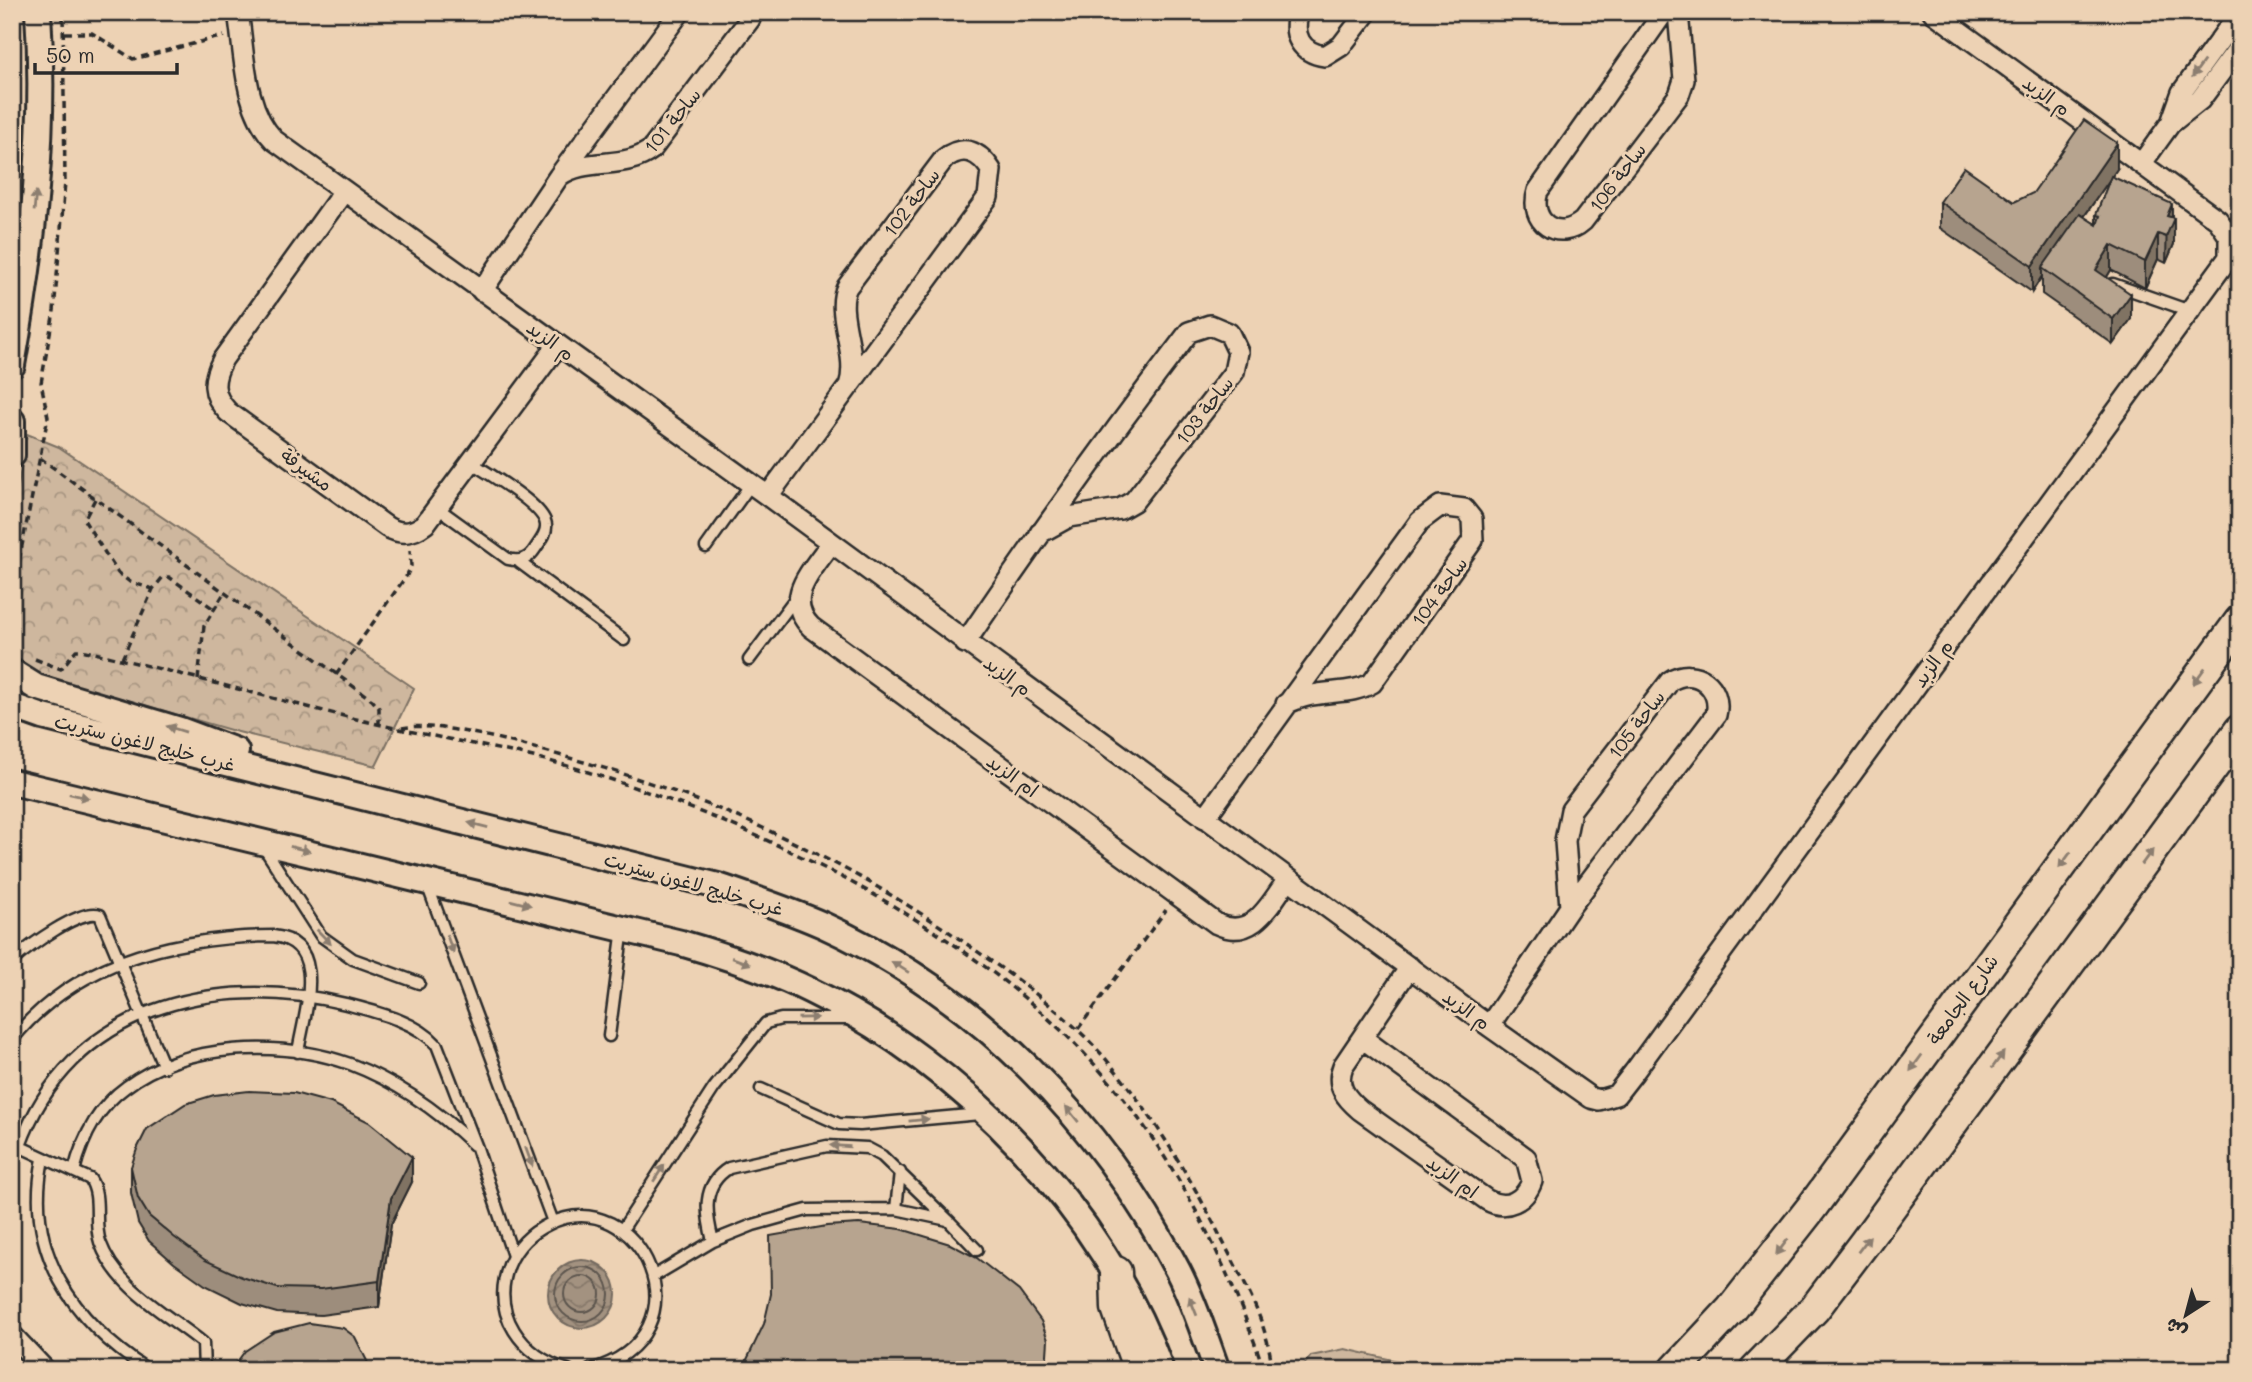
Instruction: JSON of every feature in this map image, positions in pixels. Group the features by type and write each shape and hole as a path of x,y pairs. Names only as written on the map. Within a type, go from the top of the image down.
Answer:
{"main road":[{"name":"شارع الجامعة","path":"1675,1370 1731,1310 1812,1207 2240,621"},
{"path":"1755,1370 1815,1308 2240,730"},
{"path":"1116,1272 1117,1308 1139,1370"}],"street":[{"path":"12,365 29,269 37,183 40,115 38,12"},
{"path":"482,291 559,176 680,12"},
{"name":"ساحة 101","path":"559,176 577,168 632,162 652,149 750,19 752,12"},
{"path":"1299,12 1295,24 1298,40 1309,51 1325,56 1341,46 1367,12"},
{"name":"ساحة 106","path":"1664,12 1538,191 1535,208 1538,217 1551,229 1567,231 1583,221 1679,94 1684,80 1678,12"},
{"name":"م الزبد","path":"239,22 252,104 264,129 344,191 768,496 1489,1026 1591,1098 1607,1099 1616,1095 2229,257 2230,236 2218,220 1933,12"},
{"path":"2142,163 2170,124 2182,92 2234,18"},
{"path":"2170,124 2200,100 2240,46"},
{"name":"ساحة 102","path":"768,496 849,386 988,197 990,170 978,154 966,150 952,152 944,159 847,287 844,308 853,366 849,386"},
{"name":"مشيرفة","path":"344,191 223,359 213,386 217,400 228,412 387,527 397,533 408,533"},
{"name":"ساحة 103","path":"965,643 1040,533 1189,332 1210,325 1229,333 1238,352 1234,372 1134,501 1120,509 1058,521 1040,533"},
{"path":"408,533 425,524 439,509 558,345"},
{"path":"12,421 12,455"},
{"name":"ساحة 104","path":"1205,818 1286,704 1420,521 1440,506 1464,509 1472,519 1473,540 1372,683 1363,688 1307,694 1286,704"},
{"path":"797,596 831,544"},
{"name":"ام الزبد","path":"797,596 799,611 811,626 1217,924 1237,930 1253,925 1289,879"},
{"path":"18,663 44,689 219,744 284,775"},
{"name":"ساحة 105","path":"1489,1026 1570,907 1716,715 1717,698 1697,675 1679,675 1670,681 1571,810 1565,841 1570,907"},
{"name":"غرب خليج لاغون ستريت","path":"12,706 43,717 284,775 718,886 823,925 896,965 972,1017 1002,1043 1061,1100 1109,1160 1178,1271 1217,1370"},
{"path":"12,782 623,928 747,963 814,992 863,1020 930,1066 986,1113 1036,1166 1116,1272 1138,1312 1161,1370"},
{"name":"ام الزبد","path":"1362,1038 1526,1158 1532,1181 1523,1196 1508,1205 1487,1200 1348,1100 1339,1082 1340,1074 1362,1038 1410,967"},
{"path":"12,1335 45,1370"}],"lane":[{"path":"2113,285 2190,311"},
{"path":"472,463 539,509 547,521 546,532 530,556 519,562"},
{"path":"706,547 751,484"},
{"path":"439,509 508,559 519,562 624,640"},
{"path":"749,660 797,596"},
{"path":"259,839 321,936 353,959 419,984"},
{"path":"426,880 553,1222"},
{"path":"12,961 44,937 92,912 103,918 164,1067"},
{"path":"609,1035 623,928"},
{"path":"12,1040 56,997 121,961 181,943 213,939 288,938 301,947 308,962 307,996 298,1052"},
{"path":"204,1370 203,1343 143,1298 110,1261 97,1226 95,1187 90,1179 16,1144 39,1101 72,1058 99,1036 143,1013 180,1003 232,995 307,996 368,1010 417,1030 431,1039 441,1053 477,1148 513,1256"},
{"path":"622,1230 714,1088 766,1023 797,1018 863,1020"},
{"path":"74,1171 89,1132 111,1100 139,1078 164,1067 229,1052 251,1050 298,1052 348,1063 378,1076 433,1109 477,1148"},
{"path":"761,1090 839,1124 860,1125 986,1113"},
{"path":"713,1241 707,1219 709,1190 713,1181 729,1168 827,1146 876,1151 977,1251"},
{"path":"43,1159 38,1188 39,1221 53,1271 84,1315 116,1346 148,1370"},
{"path":"895,1209 900,1172"},
{"path":"654,1276 713,1241 753,1225 807,1210 895,1209 948,1220"},
{"path":"568,1370 548,1364 530,1352 516,1337 507,1318 503,1297 505,1275 513,1256 537,1230 566,1219 595,1219 622,1230 647,1259 654,1276 656,1298 652,1318 643,1338 620,1359 590,1370"}],"path":[{"path":"12,595 48,417 41,383 54,311 65,182 63,12"},
{"path":"65,33 92,33 133,59 239,22"},
{"path":"40,458 223,595 372,700 379,708 379,724"},
{"path":"94,499 84,520 118,573 130,582 153,589"},
{"path":"336,675 407,575 411,566 408,533"},
{"path":"122,659 153,589 166,576 214,609"},
{"path":"198,680 204,626 223,595"},
{"path":"18,663 61,668 76,650 400,728"},
{"path":"1078,1029 1177,895"}],"green space":[{"path":"27,434 59,447 414,688 376,766 234,731 64,682 42,674 12,655 12,521"},
{"path":"1345,1349 1397,1361 1475,1370 1300,1370 1311,1356"}],"water":[{"path":"582,1260 595,1263 606,1270 613,1281 616,1294 613,1307 606,1318 595,1325 582,1328 569,1325 558,1318 551,1307 548,1294 551,1281 558,1270 569,1263"}],"building":[{"path":"2084,120 2117,143 2032,266 1940,202 1964,167 2014,202 2033,193"},
{"path":"2111,176 2172,204 2167,216 2174,218 2166,237 2158,234 2145,262 2111,245 2096,270 2131,294 2113,319 2042,268 2080,214 2097,225 2100,216 2096,215"},
{"path":"249,1091 294,1093 331,1103 369,1122 412,1157 391,1198 379,1281 321,1289 277,1288 242,1277 205,1260 149,1216 138,1198 131,1167 147,1129 185,1104 214,1095"},
{"path":"859,1224 901,1229 950,1244 977,1258 1019,1291 1041,1321 1048,1340 1046,1370 742,1370 764,1324 771,1294 770,1236 827,1226"},
{"path":"309,1323 343,1328 355,1337 369,1365 367,1370 231,1370 245,1351 274,1332"}]}
